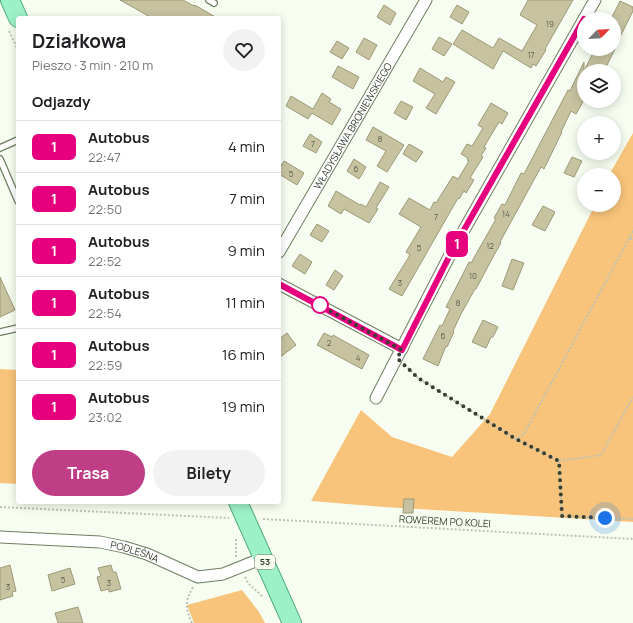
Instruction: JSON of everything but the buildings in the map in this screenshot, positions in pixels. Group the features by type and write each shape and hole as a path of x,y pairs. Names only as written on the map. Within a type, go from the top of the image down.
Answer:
{"main road":[{"path":"8,1 17,16"},
{"name":"53","path":"236,510 264,558 292,623"}],"street":[{"name":"WŁADYSŁAWA BRONIEWSKIEGO","path":"281,249 426,0"},
{"path":"588,12 595,0"},
{"path":"376,398 452,251 577,31"},
{"path":"281,285 399,354"},
{"name":"PODLEŚNA","path":"0,537 100,542 147,554 198,577"},
{"path":"198,577 223,574 264,558"}],"lane":[{"path":"209,0 214,4"},
{"path":"0,148 16,141"},
{"path":"0,159 16,196"},
{"path":"0,332 16,328"}],"path":[{"path":"516,439 524,434 633,231"},
{"path":"399,354 418,378 516,439 559,461 601,456 633,397"},
{"path":"559,461 562,516 633,519"},
{"path":"0,507 236,510"},
{"name":"ROWEREM PO KOLEI","path":"256,519 633,539"},
{"path":"236,531 235,555 239,567 248,583 264,598"},
{"path":"192,623 186,611 189,594 198,577"}],"shaded area":[{"path":"633,133 633,522 384,507 311,501 361,410 392,437 452,457 490,414 591,212 621,212 621,168 613,168 618,160 621,160 621,154"},
{"path":"0,369 16,370 16,484 0,483"},
{"path":"242,590 259,612 265,623 194,623 187,605"}],"bus line":[{"name":"1","path":"281,285 402,350 452,251 577,31"}],"route":[{"path":"320,305 402,350 397,358 418,378 516,439 559,461 562,516 605,518"}]}
